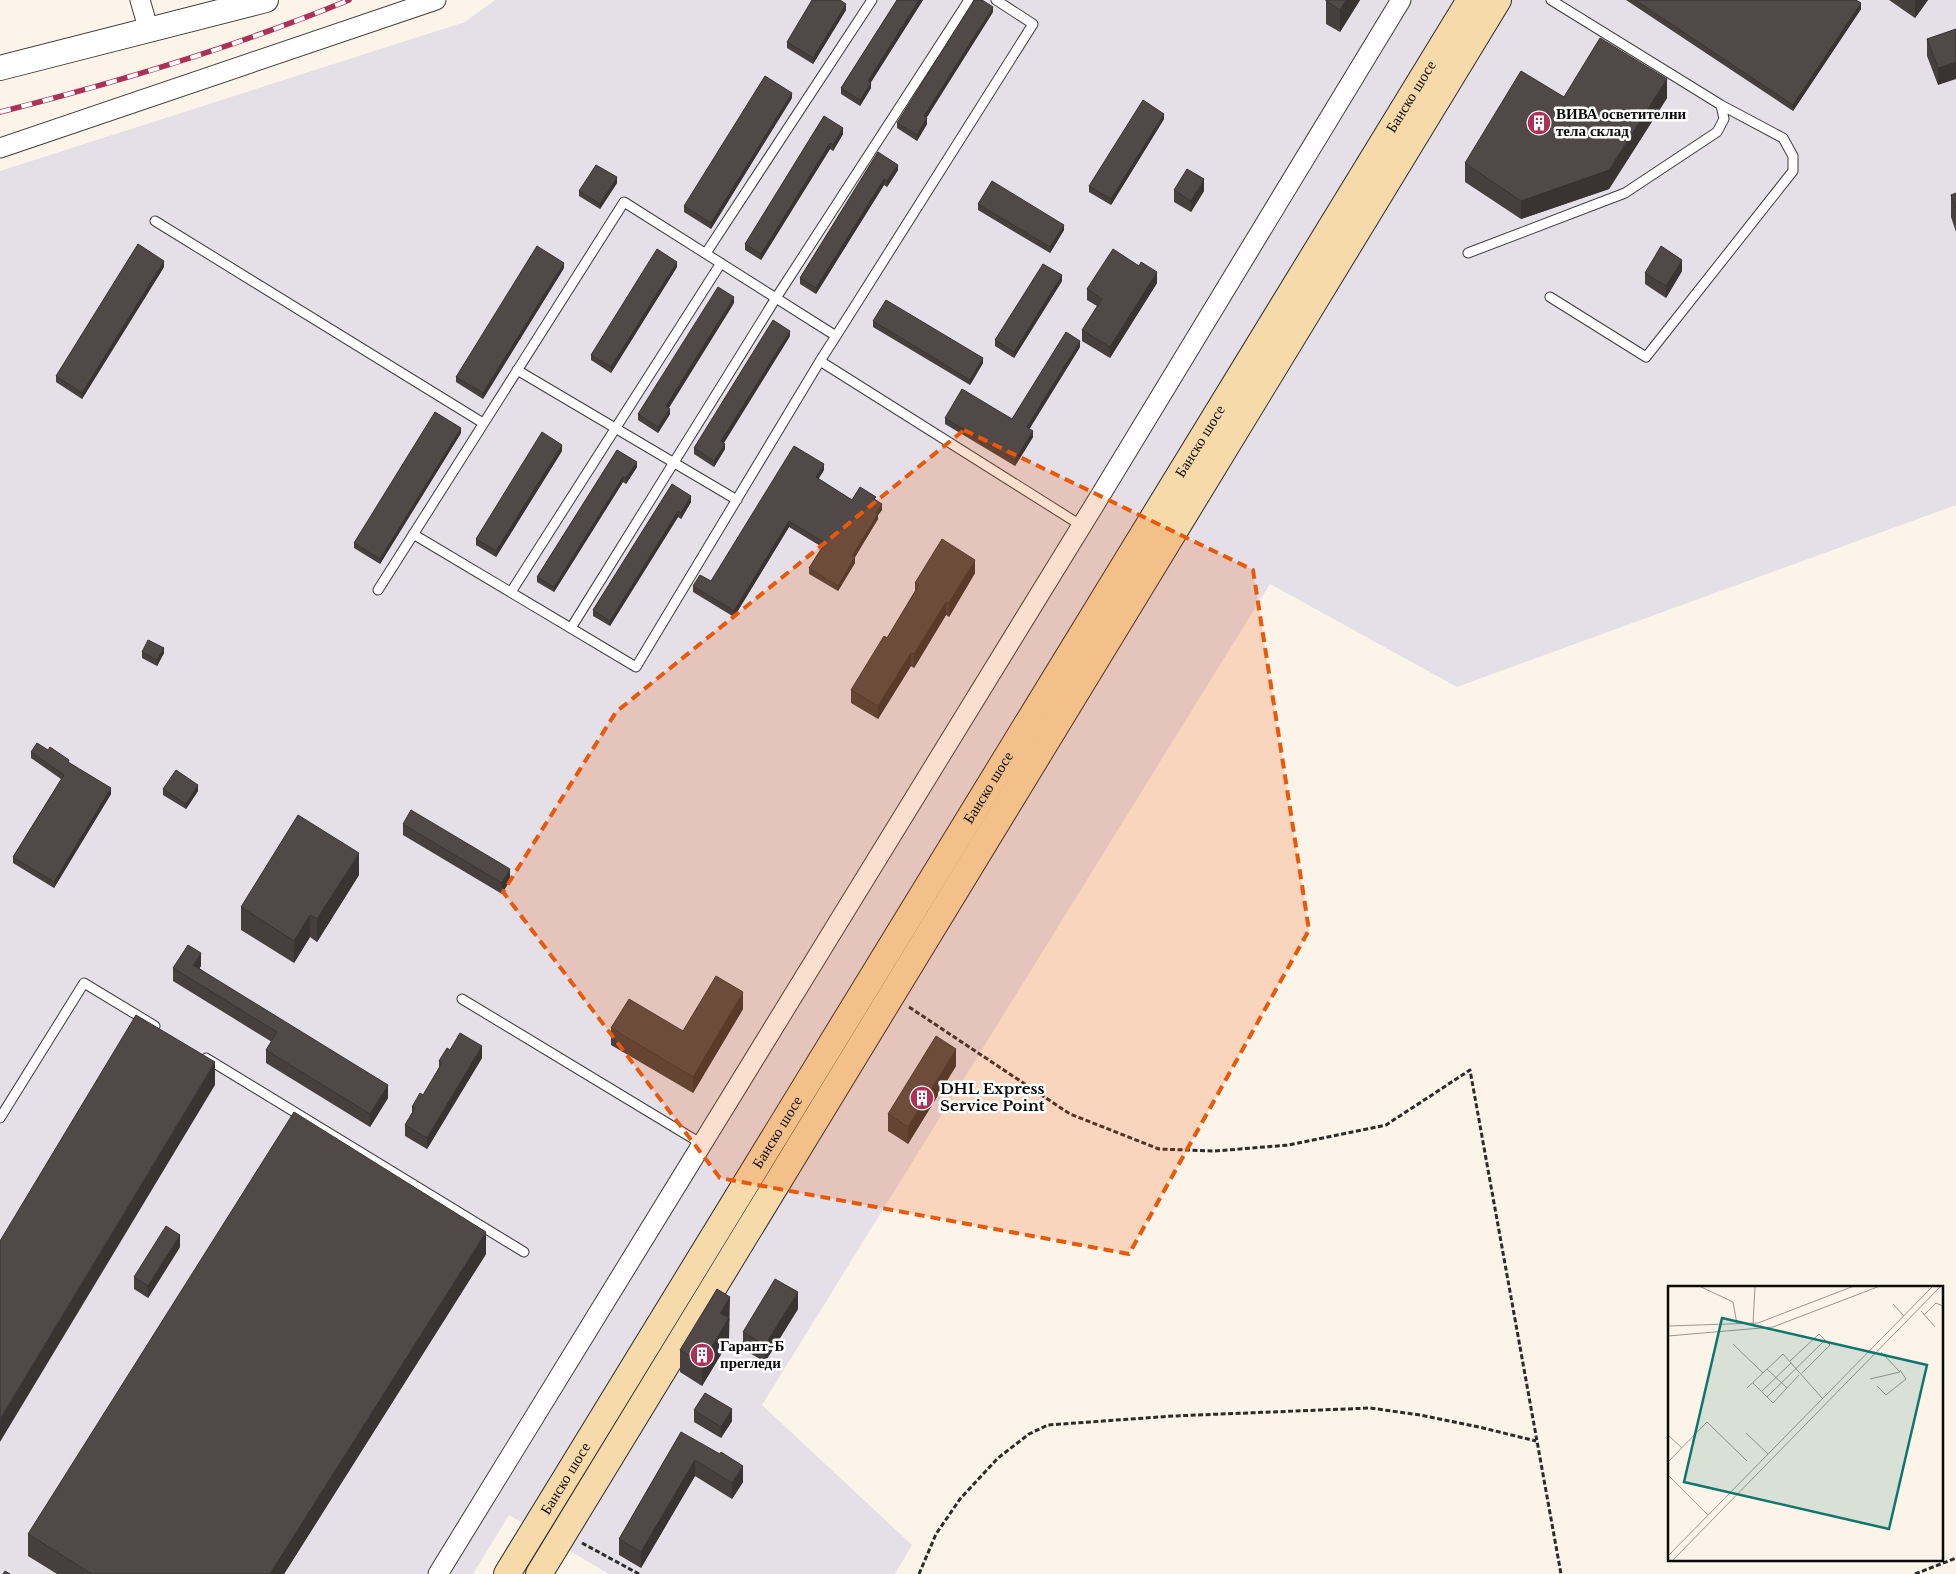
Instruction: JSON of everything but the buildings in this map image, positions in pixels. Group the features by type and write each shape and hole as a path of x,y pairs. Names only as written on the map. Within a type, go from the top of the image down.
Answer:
{"main road":[{"name":"Банско шосе","path":"507,1574 1470,0"},
{"name":"Банско шосе","path":"539,1574 1498,0"}],"street":[{"path":"140,0 149,31"},
{"path":"0,68 266,0"},
{"path":"0,148 436,0"},
{"path":"438,1574 1082,526 1401,0"}],"lane":[{"path":"706,253 872,0"},
{"path":"572,628 776,298 969,0"},
{"path":"413,534 636,667 820,361 1033,24 996,0"},
{"path":"1550,297 1646,357 1793,171 1792,156 1783,138 1721,105 1551,0"},
{"path":"1468,253 1625,193 1717,132 1724,119 1721,105"},
{"path":"378,590 624,202 836,336"},
{"path":"156,221 483,423"},
{"path":"511,592 721,263"},
{"path":"820,361 1082,526"},
{"path":"517,370 737,500"},
{"path":"0,1118 84,983 160,1029"},
{"path":"462,999 702,1144"},
{"path":"194,1050 524,1252"}],"path":[{"path":"892,996 1070,1114 1158,1149 1215,1151 1289,1145 1386,1124 1470,1070 1561,1574"},
{"path":"919,1574 936,1534 960,1499 998,1458 1028,1434 1048,1425 1173,1416 1370,1408 1437,1418 1536,1441"},
{"path":"564,1533 639,1574"},
{"path":"1915,1574 1956,1558"}],"highlighted area":[{"path":"964,430 1253,570 1309,930 1129,1254 720,1178 503,892 616,712"}],"shaded area":[{"path":"495,0 1956,0 1956,505 1457,687 1270,584 762,1405 912,1545 895,1574 609,1574 509,1515 473,1574 0,1574 0,171 465,22"}],"railway":[{"path":"0,112 133,76 263,33 349,0"}],"place":[{"name":"ВИВА осветителни тела склад","path":"1539,123"},
{"name":"DHL Express Service Point","path":"922,1098"},
{"name":"Гарант-Б прегледи","path":"702,1355"}]}
